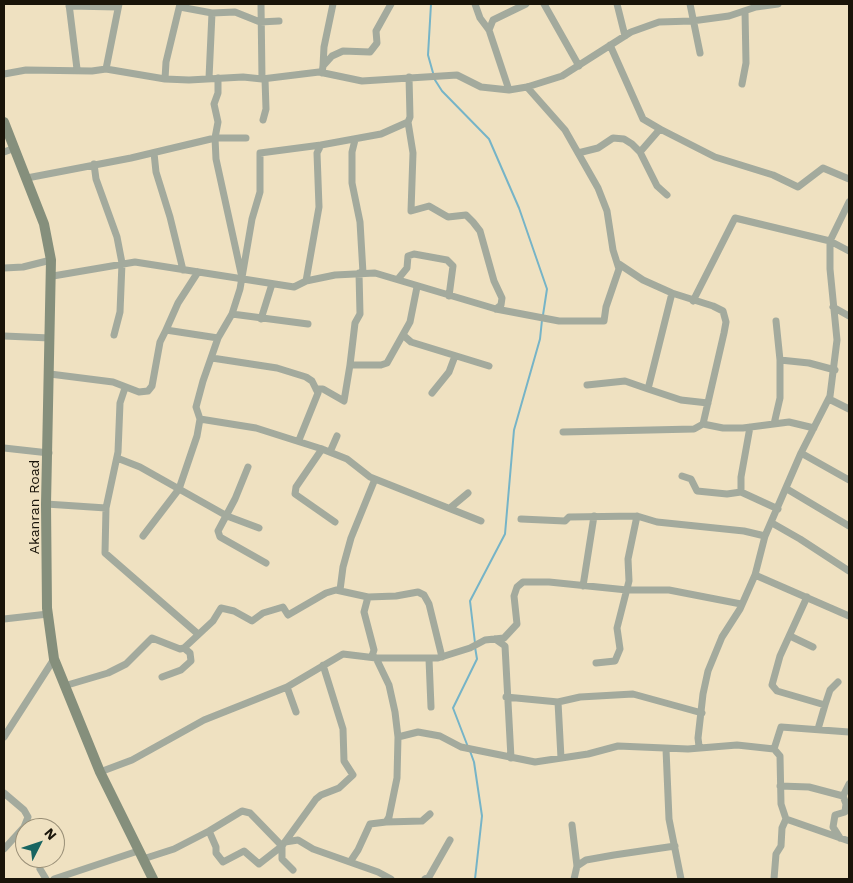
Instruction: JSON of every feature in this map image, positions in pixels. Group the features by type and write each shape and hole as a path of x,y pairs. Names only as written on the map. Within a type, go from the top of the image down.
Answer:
{"main road":[{"name":"Akanran Road","path":"4,122 44,224 51,260 46,504 48,614 54,659 100,772 153,879"}],"street":[{"path":"261,4 260,22 266,109 263,120"},
{"path":"322,69 324,47 333,4"},
{"path":"322,69 332,56 343,51 370,52 377,43 376,31 391,4"},
{"path":"475,4 480,18 489,30 509,90"},
{"path":"489,30 493,20 525,4"},
{"path":"544,4 579,66"},
{"path":"617,4 625,36"},
{"path":"690,4 700,53"},
{"path":"4,74 26,70 77,69 92,71 106,69 166,79 264,79 322,69 362,80 457,75 481,87 509,90 527,87 562,76 625,36 659,22 692,21 729,16 756,6 778,4"},
{"path":"77,69 69,5 119,5 106,69"},
{"path":"166,79 166,62 172,43 175,16 180,5 212,13 235,12 260,22 279,21"},
{"path":"742,84 746,63 745,11"},
{"path":"209,78 212,13"},
{"path":"610,45 643,119 660,129 715,158 773,175 798,187 823,168 849,179"},
{"path":"409,77 410,118 408,122 413,153 411,211 428,206 448,218 466,215 473,222 480,231 494,281 502,298 501,305 496,309"},
{"path":"218,78 218,93 214,104 218,122 215,138 216,159 242,278"},
{"path":"527,87 565,130 598,188 607,211 613,250 622,268 672,293 723,311 726,322 703,424"},
{"path":"143,536 179,489 200,419 196,407 218,338 232,314 242,278 252,219 260,192 260,153 354,140 393,130 408,122"},
{"path":"640,152 660,129"},
{"path":"27,178 154,153 215,138 246,138"},
{"path":"578,154 598,148 613,138 624,139 640,152 656,186 667,195"},
{"path":"316,389 323,389 344,401 355,323 360,314 360,222 352,183 354,140"},
{"path":"306,282 319,208 317,154 321,145"},
{"path":"4,152 15,148"},
{"path":"154,153 156,172 170,217 183,270"},
{"path":"94,164 96,179 117,237 122,263 120,312 114,335"},
{"path":"699,746 698,738 703,694 708,671 722,636 755,575 765,536 801,453 829,399 835,370 837,340 830,240 849,202"},
{"path":"693,301 725,242 735,218 830,240 849,251"},
{"path":"398,279 407,268 408,256 414,254 447,260 453,266 448,296"},
{"path":"4,268 23,267 51,260"},
{"path":"52,276 135,262 294,287 306,282 361,273 398,279 417,287 496,309 560,321 604,321 606,307 622,268"},
{"path":"50,374 113,382 139,392 148,391 152,386 160,342 178,303 198,272"},
{"path":"261,319 272,284"},
{"path":"350,365 381,365 387,363 410,322 417,287"},
{"path":"648,389 672,293"},
{"path":"834,307 849,316"},
{"path":"232,314 308,324"},
{"path":"774,424 780,398 780,360 776,321"},
{"path":"166,330 218,338"},
{"path":"403,334 411,342 489,366"},
{"path":"4,336 50,338"},
{"path":"432,393 449,372 455,356"},
{"path":"212,358 294,373 312,381 318,393 299,440"},
{"path":"780,360 810,363 835,370"},
{"path":"587,385 625,382 681,400 708,403"},
{"path":"125,388 120,403 116,458 106,508 105,554 198,634"},
{"path":"829,399 849,409"},
{"path":"200,419 256,428 299,440 347,459 375,479 450,508 480,522"},
{"path":"563,432 694,429 703,424 723,428 750,427 788,422 814,428"},
{"path":"740,492 750,427"},
{"path":"330,452 337,436"},
{"path":"4,448 48,453"},
{"path":"322,449 296,487 294,494 335,522"},
{"path":"801,453 849,480"},
{"path":"116,458 132,463 227,516 259,528"},
{"path":"248,467 227,516 218,531 220,537 266,563"},
{"path":"682,476 690,479 697,491 727,494 740,492 778,509"},
{"path":"340,590 343,567 351,538 375,479"},
{"path":"787,489 849,526"},
{"path":"450,508 468,493"},
{"path":"46,504 106,508"},
{"path":"583,586 594,516"},
{"path":"522,519 565,521 569,517 637,516 664,523 744,531 765,536"},
{"path":"596,663 614,661 620,649 617,628 629,581 628,559 637,516"},
{"path":"772,523 849,571"},
{"path":"755,575 849,616"},
{"path":"100,772 132,760 211,717 287,687 343,654 429,659 470,648 485,640 504,638 517,624 514,596 517,587 522,582 549,582 627,590 669,590 741,604"},
{"path":"64,686 108,673 126,664 152,638 180,649 184,648 213,621 221,608 252,621 263,613 283,607 288,615 326,593 340,590 368,596 396,596 418,592 424,595 429,604 442,657"},
{"path":"368,596 364,612 374,650 374,657 390,685 398,736 397,778 389,817 386,822"},
{"path":"807,597 780,656 772,686 777,691 825,705"},
{"path":"4,619 48,614"},
{"path":"790,636 813,647"},
{"path":"495,639 505,646 506,697 511,758"},
{"path":"162,677 181,670 191,661 190,653 184,648"},
{"path":"4,737 54,659"},
{"path":"429,659 431,707"},
{"path":"210,831 216,847 216,853 222,862 244,851 259,864 283,844 316,799 339,788 352,775 344,761 343,729 323,665"},
{"path":"818,729 830,690 838,682"},
{"path":"287,687 296,712"},
{"path":"506,697 558,702 580,697 633,694 702,713"},
{"path":"558,702 561,758"},
{"path":"774,749 781,727 849,732"},
{"path":"398,736 418,732 440,736 461,747 535,762 618,746 688,749 699,746 737,745 774,749 780,756 781,804 786,819 782,828 782,846 776,854 774,879"},
{"path":"666,749 669,819 681,879"},
{"path":"840,838 833,827 835,815 845,812 846,804 843,796 849,784"},
{"path":"780,786 809,787 843,796"},
{"path":"4,793 24,810 28,817 24,827 4,849"},
{"path":"54,879 140,855 174,849 210,831 242,811 250,813 283,844"},
{"path":"350,862 370,824 422,821 430,814"},
{"path":"786,819 849,841"},
{"path":"572,825 577,866 574,879"},
{"path":"283,844 298,840 313,849 391,879"},
{"path":"424,879 428,877 450,840"},
{"path":"283,844 282,859 293,870"},
{"path":"577,866 586,860 614,854 675,846"},
{"path":"40,869 46,879"}],"waterway":[{"path":"431,4 428,55 435,80 442,91 489,139 519,208 547,289 543,315"},
{"path":"475,643 470,601 505,534 514,430 540,339 542,320"},
{"path":"468,747 453,708 477,659 475,647"},
{"path":"470,751 474,762 482,816 475,879"}]}
